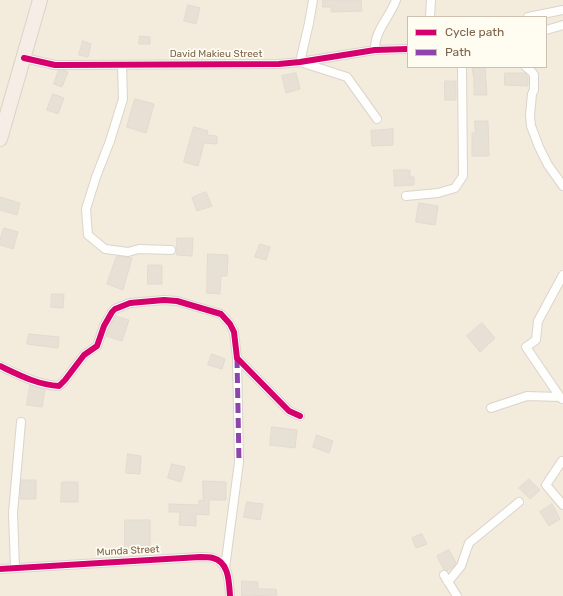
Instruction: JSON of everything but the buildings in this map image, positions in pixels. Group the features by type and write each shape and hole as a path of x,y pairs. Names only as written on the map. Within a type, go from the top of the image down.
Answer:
{"highway":[{"path":"0,139 40,0"}],"street":[{"path":"313,0 300,62 347,77 377,119"},
{"path":"375,50 374,42 396,0"},
{"path":"430,16 432,0"},
{"path":"533,16 563,10"},
{"path":"547,30 563,25"},
{"name":"David Makieu Street","path":"24,58 55,65 279,64 375,50 407,49"},
{"path":"122,65 123,100 86,209 88,235 105,249 128,252 139,249 171,250"},
{"path":"406,196 438,193 455,188 463,176 462,68"},
{"path":"527,68 534,75 530,115 531,126 548,165 563,186"},
{"path":"561,399 526,347 536,340 538,321 563,275"},
{"path":"0,366 26,378 59,386 84,355 97,346 104,326 115,309 130,303 164,300 177,301 221,314 230,324 234,332 237,358 239,462 225,568 228,577 230,596"},
{"path":"237,358 289,411 300,416"},
{"path":"491,408 527,396 561,399"},
{"path":"15,568 13,513 21,422"},
{"path":"562,461 546,485 562,502"},
{"path":"457,596 446,578 461,566 469,543 519,502"},
{"name":"Munda Street","path":"0,569 200,557 217,560 225,568"}],"shaded area":[{"path":"0,0 563,0 563,596 0,596"}],"marked path":[{"path":"237,358 239,462"}],"cycle path":[{"path":"24,58 55,65 279,64 375,50 407,49"},
{"path":"0,366 36,382 59,386 84,355 97,346 104,326 115,309 130,303 164,300 177,301 221,314 230,324 234,332 237,358 289,411 300,416"},
{"path":"0,569 210,557 218,560 225,568 230,596"}]}
